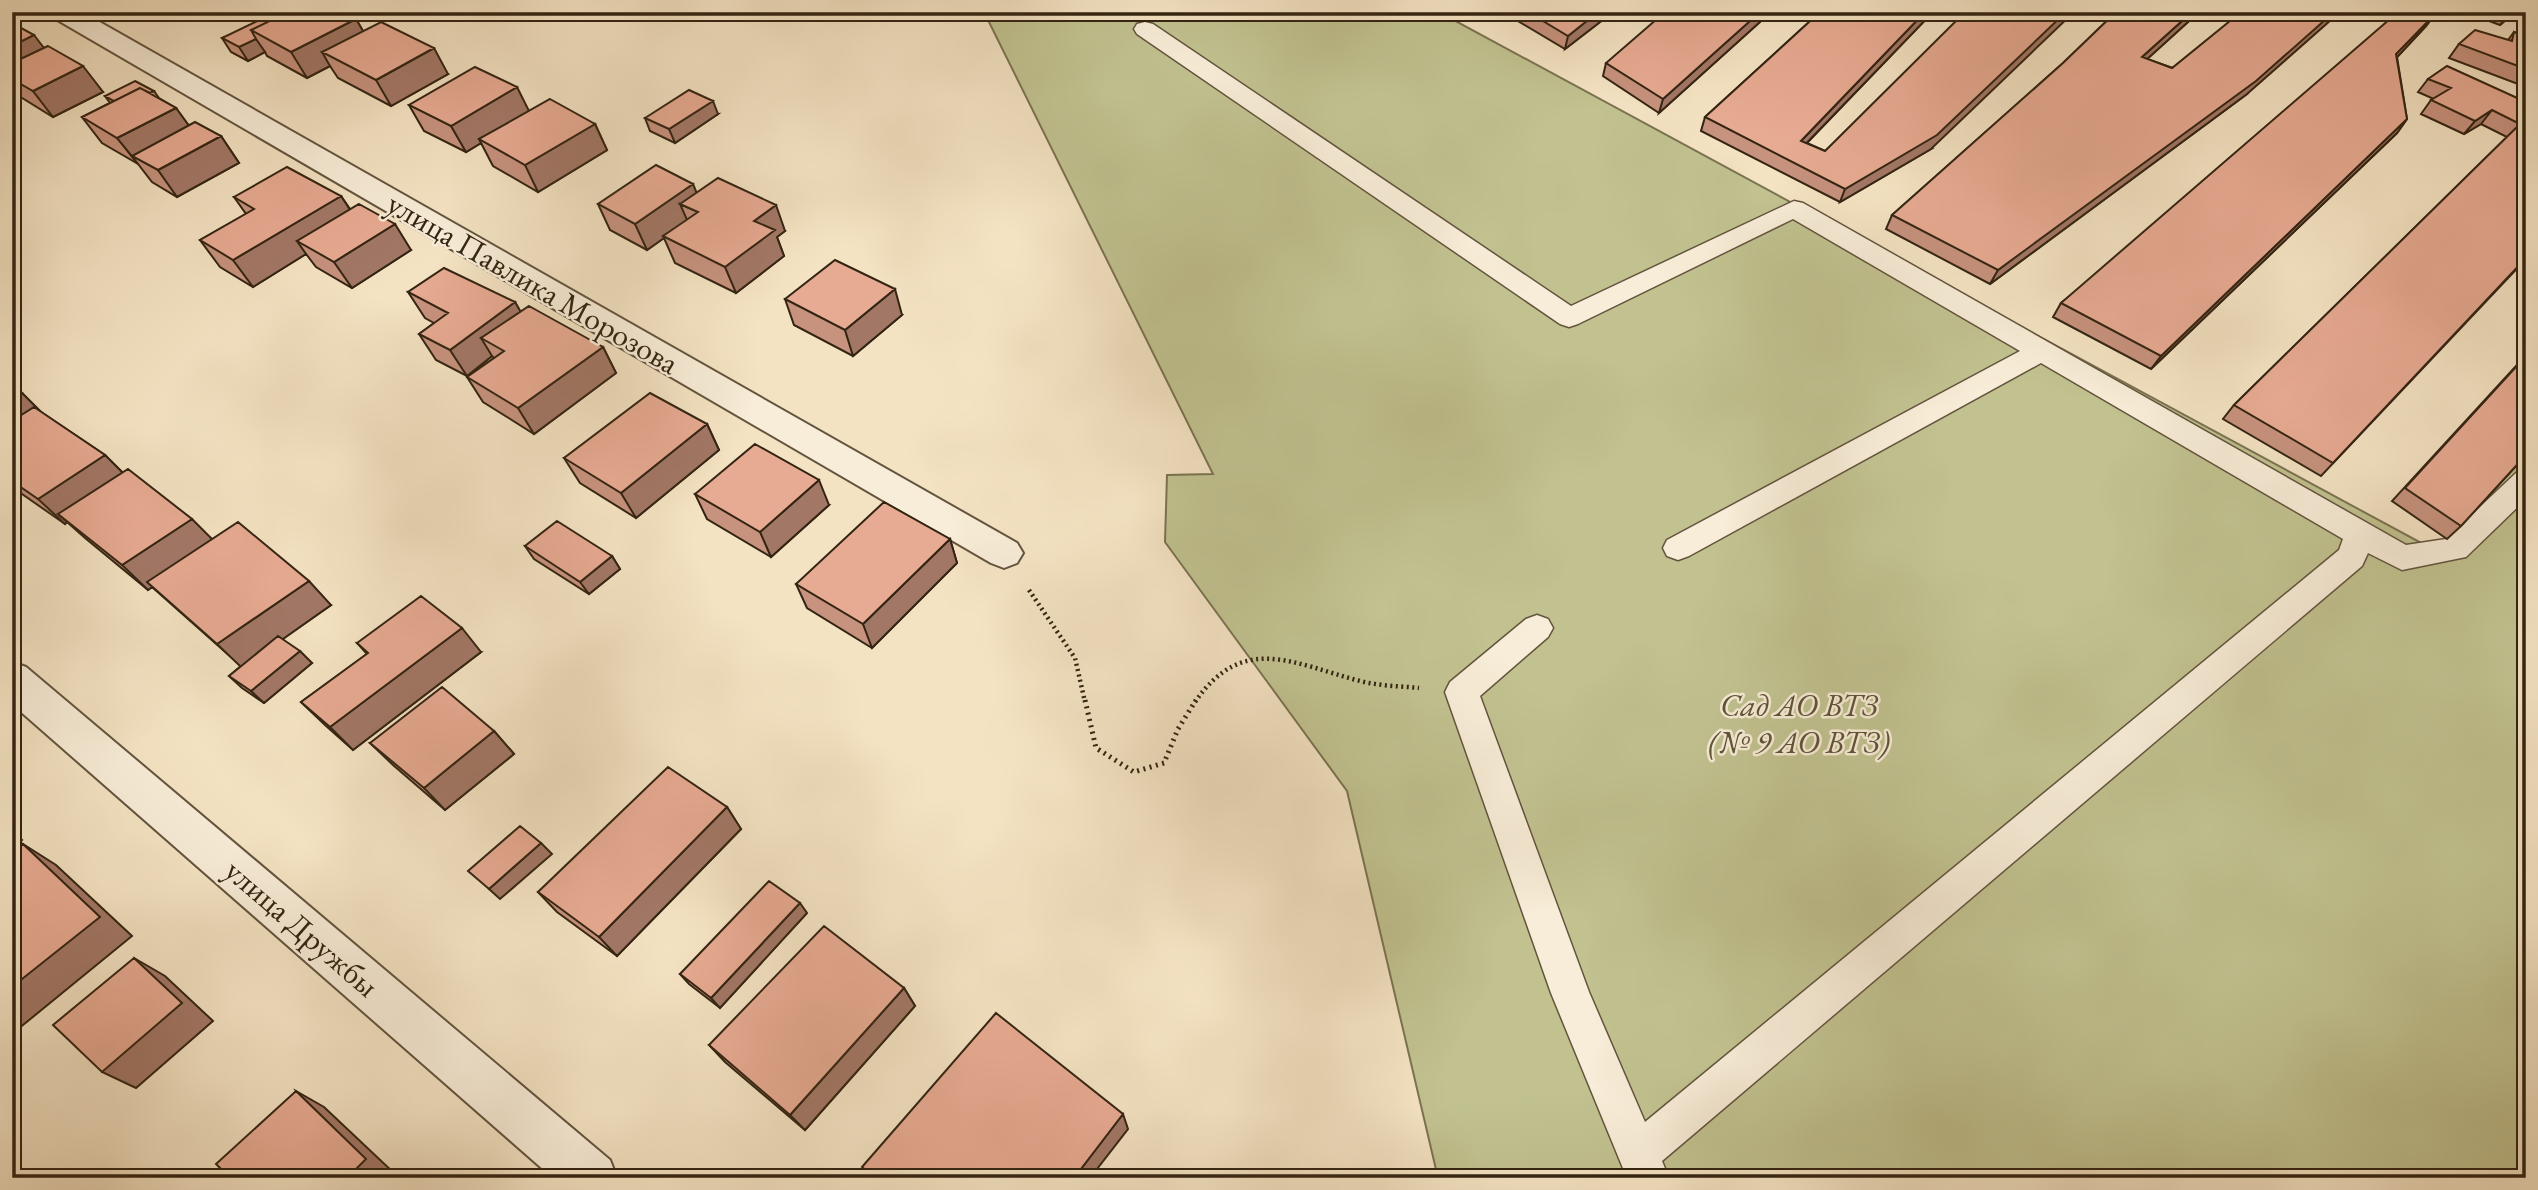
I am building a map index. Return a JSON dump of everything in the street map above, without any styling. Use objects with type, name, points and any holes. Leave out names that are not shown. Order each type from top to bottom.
[{"type":"street","name":"улица Павлика Морозова","points":[[63,12],[1003,553]]},
{"type":"street","name":"улица Дружбы","points":[[12,679],[592,1178]]},
{"type":"lane","points":[[1145,29],[1569,318],[1794,209],[2402,558],[2455,549],[2526,481]]},
{"type":"lane","points":[[1678,548],[2042,351]]},
{"type":"lane","points":[[1537,628],[1462,692],[1570,993],[1643,1166],[2351,557],[2361,533]]},
{"type":"path","points":[[1003,553],[1075,658],[1096,748],[1134,772],[1164,763],[1174,734],[1192,704],[1226,668],[1261,657],[1302,664],[1364,682],[1462,692]]},
{"type":"green space","name":"Сад АО ВТЗ (№ 9 АО ВТЗ)","points":[[984,12],[1439,12],[2436,551],[2526,452],[2526,1178],[1438,1178],[1347,791],[1165,542],[1167,475],[1213,474]]},
{"type":"building","points":[[288,12],[343,12],[356,19],[291,52],[251,30]]},
{"type":"building","points":[[1528,12],[1598,12],[1568,36]]},
{"type":"building","points":[[1665,12],[1760,12],[1663,99],[1606,63]]},
{"type":"building","points":[[1820,12],[1925,12],[1801,141],[1825,151],[1965,12],[2066,12],[1937,135],[1845,189],[1705,117]]},
{"type":"building","points":[[2116,12],[2192,12],[2142,57],[2172,68],[2241,12],[2334,12],[2256,81],[1998,270],[1892,215],[2063,63]]},
{"type":"building","points":[[2398,12],[2436,13],[2396,54],[2407,119],[2161,356],[2061,303]]},
{"type":"building","points":[[274,13],[280,16],[251,30],[256,39],[239,47],[222,38]]},
{"type":"building","points":[[381,22],[434,48],[376,80],[322,52]]},
{"type":"building","points":[[12,23],[34,35],[12,46]]},
{"type":"building","points":[[2475,30],[2512,41],[2514,32],[2526,37],[2526,69],[2459,44]]},
{"type":"building","points":[[48,46],[83,66],[33,91],[12,79],[12,63]]},
{"type":"building","points":[[2447,66],[2526,102],[2526,258],[2333,463],[2234,405],[2520,124],[2492,110],[2475,121],[2431,100],[2451,88],[2428,79]]},
{"type":"building","points":[[475,67],[517,87],[451,126],[409,105]]},
{"type":"building","points":[[135,81],[154,91],[150,93],[140,88],[114,101],[105,96]]},
{"type":"building","points":[[140,88],[176,108],[117,138],[82,117]]},
{"type":"building","points":[[689,90],[713,101],[669,129],[645,118]]},
{"type":"building","points":[[550,99],[595,124],[525,165],[479,139]]},
{"type":"building","points":[[195,122],[221,136],[158,170],[132,156]]},
{"type":"building","points":[[656,165],[693,184],[635,224],[598,204]]},
{"type":"building","points":[[287,167],[341,196],[233,260],[200,240],[254,209],[234,197]]},
{"type":"building","points":[[718,178],[776,205],[754,221],[775,230],[725,267],[663,236],[698,212],[680,204]]},
{"type":"building","points":[[359,204],[395,224],[334,262],[297,241]]},
{"type":"building","points":[[835,260],[895,289],[845,330],[785,299]]},
{"type":"building","points":[[444,268],[515,302],[450,350],[419,334],[448,313],[408,292]]},
{"type":"building","points":[[529,306],[603,347],[518,408],[467,377],[504,351],[481,338]]},
{"type":"building","points":[[2526,356],[2526,455],[2461,526],[2405,488]]},
{"type":"building","points":[[12,386],[22,393],[12,399]]},
{"type":"building","points":[[650,393],[707,424],[621,493],[564,458]]},
{"type":"building","points":[[34,407],[105,455],[38,499],[12,481],[12,421]]},
{"type":"building","points":[[755,444],[819,480],[760,532],[695,494]]},
{"type":"building","points":[[128,469],[192,519],[122,565],[58,514]]},
{"type":"building","points":[[884,502],[950,539],[863,624],[796,584]]},
{"type":"building","points":[[557,521],[612,556],[580,582],[525,546]]},
{"type":"building","points":[[238,522],[309,581],[217,644],[147,582]]},
{"type":"building","points":[[421,596],[462,628],[330,727],[301,702],[368,653],[357,643]]},
{"type":"building","points":[[278,636],[300,651],[251,691],[229,676]]},
{"type":"building","points":[[442,687],[494,731],[424,788],[370,743]]},
{"type":"building","points":[[668,767],[727,807],[599,937],[538,892]]},
{"type":"building","points":[[520,826],[541,843],[489,889],[468,871]]},
{"type":"building","points":[[23,844],[100,917],[12,987],[12,852]]},
{"type":"building","points":[[769,881],[800,903],[711,998],[680,974]]},
{"type":"building","points":[[824,926],[904,988],[790,1115],[709,1045]]},
{"type":"building","points":[[134,958],[182,1003],[102,1072],[53,1025]]},
{"type":"building","points":[[996,1013],[1123,1114],[1074,1178],[875,1178],[862,1167]]},
{"type":"building","points":[[296,1091],[366,1159],[347,1178],[230,1178],[216,1164]]}]
